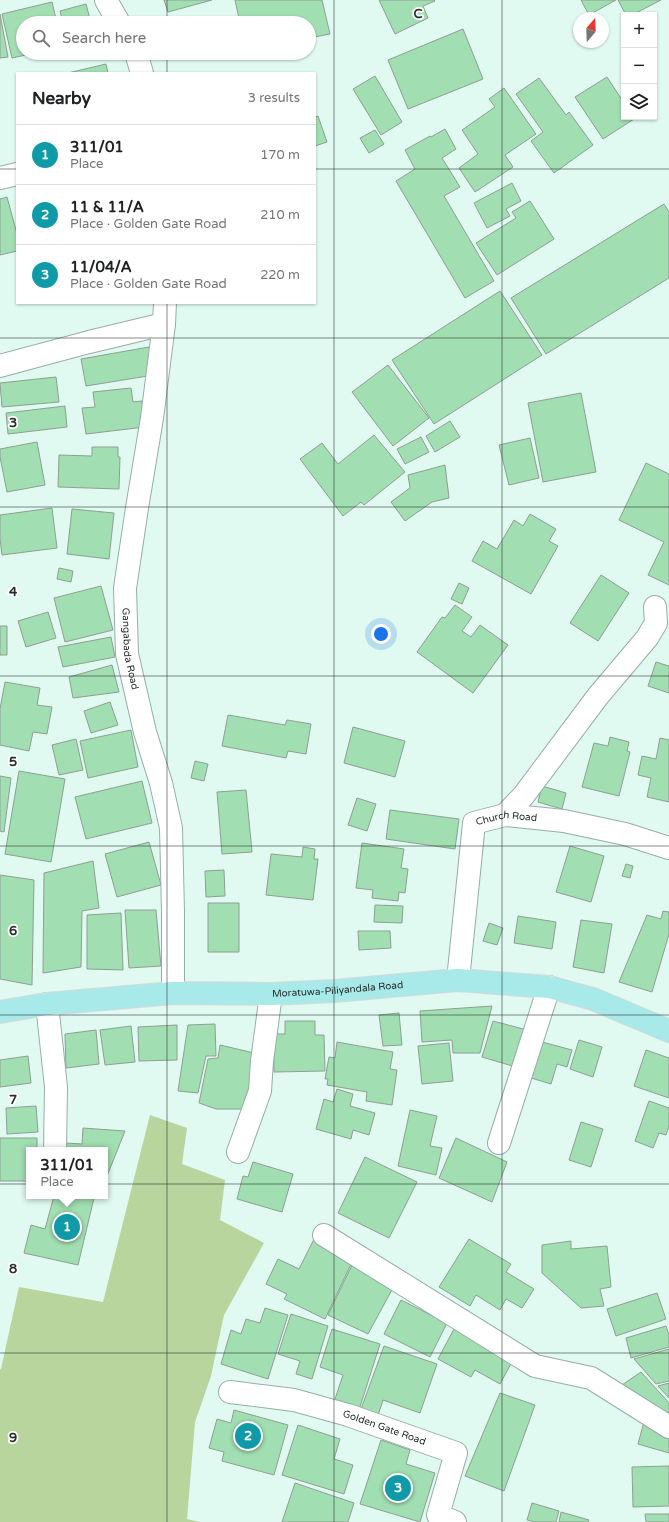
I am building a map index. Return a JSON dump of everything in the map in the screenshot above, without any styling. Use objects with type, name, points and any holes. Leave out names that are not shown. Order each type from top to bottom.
[{"type":"main road","name":"Moratuwa-Piliyandala Road","points":[[0,1012],[47,1004],[173,993],[271,994],[334,991],[458,980],[549,987],[593,999],[669,1031]]},
{"type":"street","points":[[106,0],[115,16]]},
{"type":"street","points":[[138,60],[142,72]]},
{"type":"street","points":[[0,178],[16,174]]},
{"type":"street","points":[[0,366],[89,342],[165,314]]},
{"type":"street","name":"Gangabada Road","points":[[165,314],[152,418],[137,508],[126,588],[127,654],[145,732],[161,783],[171,828],[174,912],[173,993]]},
{"type":"street","points":[[506,815],[524,795],[598,696],[647,638],[656,623],[655,607]]},
{"type":"street","name":"Church Road","points":[[458,980],[474,823],[506,815],[564,821],[625,834],[669,848]]},
{"type":"street","points":[[499,1143],[549,987]]},
{"type":"street","points":[[238,1152],[260,1090],[262,1061],[271,994]]},
{"type":"street","points":[[47,1004],[56,1087],[55,1147]]},
{"type":"street","points":[[324,1235],[535,1366],[591,1378],[669,1427]]},
{"type":"street","name":"Golden Gate Road","points":[[230,1392],[294,1400],[348,1415],[456,1453],[438,1515],[455,1522]]},
{"type":"green space","points":[[150,1115],[187,1128],[182,1164],[225,1180],[220,1220],[264,1243],[224,1315],[211,1376],[195,1422],[187,1519],[199,1522],[0,1522],[0,1369],[19,1287],[103,1302]]},
{"type":"building","points":[[164,0],[212,0],[168,12]]},
{"type":"building","points":[[235,0],[322,0],[330,34],[316,37],[316,16],[238,16]]},
{"type":"building","points":[[379,0],[435,1],[423,6],[428,18],[395,34]]},
{"type":"building","points":[[581,0],[616,0],[594,12],[587,12]]},
{"type":"building","points":[[618,0],[661,0],[638,12],[624,12]]},
{"type":"building","points":[[52,2],[55,16],[16,16],[16,57],[12,58],[2,14]]},
{"type":"building","points":[[86,4],[89,16],[61,16],[60,11]]},
{"type":"building","points":[[0,14],[8,57],[0,58]]},
{"type":"building","points":[[463,29],[483,79],[408,109],[388,60]]},
{"type":"building","points":[[106,64],[108,72],[72,72]]},
{"type":"building","points":[[375,76],[402,122],[381,135],[353,89]]},
{"type":"building","points":[[607,77],[621,98],[621,120],[632,120],[603,139],[575,97]]},
{"type":"building","points":[[539,78],[566,115],[569,112],[593,145],[554,173],[531,141],[543,132],[516,94]]},
{"type":"building","points":[[504,88],[536,134],[505,155],[513,167],[475,192],[459,168],[478,154],[462,130],[495,107],[489,99]]},
{"type":"building","points":[[318,116],[327,142],[316,146],[316,117]]},
{"type":"building","points":[[445,129],[456,149],[442,158],[460,187],[444,196],[494,281],[465,298],[396,181],[415,169],[405,150]]},
{"type":"building","points":[[375,130],[384,144],[369,153],[360,138]]},
{"type":"building","points":[[512,183],[521,201],[506,209],[510,216],[487,228],[474,203]]},
{"type":"building","points":[[7,197],[16,230],[16,251],[0,255],[0,199]]},
{"type":"building","points":[[530,201],[554,239],[497,275],[476,243],[516,218],[512,212]]},
{"type":"building","points":[[664,204],[669,212],[669,278],[546,354],[511,298]]},
{"type":"building","points":[[500,291],[542,355],[434,424],[392,360]]},
{"type":"building","points":[[149,347],[154,375],[86,386],[81,359]]},
{"type":"building","points":[[388,365],[429,418],[393,446],[352,392]]},
{"type":"building","points":[[56,377],[59,402],[2,407],[0,383]]},
{"type":"building","points":[[131,388],[133,402],[142,401],[145,427],[86,434],[82,408],[95,407],[93,392]]},
{"type":"building","points":[[581,393],[596,472],[543,482],[528,403]]},
{"type":"building","points":[[65,406],[67,427],[8,434],[6,413]]},
{"type":"building","points":[[450,421],[460,437],[435,452],[426,436]]},
{"type":"building","points":[[374,435],[405,472],[364,505],[361,502],[343,516],[300,459],[322,443],[338,464]]},
{"type":"building","points":[[421,437],[429,452],[405,464],[397,449]]},
{"type":"building","points":[[530,438],[539,478],[509,485],[499,445]]},
{"type":"building","points":[[37,442],[45,485],[7,492],[0,457],[0,449]]},
{"type":"building","points":[[92,447],[118,447],[118,457],[120,457],[119,489],[58,487],[59,455],[92,456]]},
{"type":"building","points":[[646,463],[669,474],[669,585],[648,575],[664,542],[619,520]]},
{"type":"building","points":[[445,465],[449,498],[432,502],[405,521],[391,502],[410,488],[408,475]]},
{"type":"building","points":[[52,508],[57,548],[2,555],[0,515]]},
{"type":"building","points":[[72,509],[114,513],[109,559],[67,554]]},
{"type":"building","points":[[530,514],[556,529],[549,541],[558,546],[531,594],[472,561],[483,541],[497,549],[514,520],[523,526]]},
{"type":"building","points":[[59,568],[73,571],[71,582],[57,579]]},
{"type":"building","points":[[601,575],[629,593],[598,641],[570,623]]},
{"type":"building","points":[[459,583],[469,588],[462,604],[451,599]]},
{"type":"building","points":[[101,586],[113,630],[65,642],[54,598]]},
{"type":"building","points":[[455,605],[472,617],[462,631],[471,637],[480,625],[508,645],[473,693],[417,652],[442,617],[445,618]]},
{"type":"building","points":[[48,612],[56,638],[26,647],[18,621]]},
{"type":"building","points":[[0,626],[7,626],[7,655],[0,655]]},
{"type":"building","points":[[111,637],[115,657],[63,667],[58,647]]},
{"type":"building","points":[[656,662],[669,666],[669,693],[648,686]]},
{"type":"building","points":[[112,665],[119,692],[73,698],[69,677]]},
{"type":"building","points":[[5,682],[40,688],[37,705],[52,707],[47,734],[33,732],[29,751],[0,745],[0,709]]},
{"type":"building","points":[[110,702],[118,725],[91,733],[84,711]]},
{"type":"building","points":[[228,715],[285,725],[287,720],[311,724],[306,754],[288,751],[286,758],[222,746]]},
{"type":"building","points":[[353,727],[405,741],[395,777],[344,763]]},
{"type":"building","points":[[131,730],[138,767],[88,778],[80,741]]},
{"type":"building","points":[[610,737],[629,742],[627,751],[630,752],[619,796],[582,787],[594,743],[608,746]]},
{"type":"building","points":[[660,738],[669,740],[669,802],[647,797],[651,778],[638,775],[642,756],[656,759]]},
{"type":"building","points":[[76,739],[83,770],[59,775],[52,745]]},
{"type":"building","points":[[195,761],[208,764],[204,781],[191,778]]},
{"type":"building","points":[[19,771],[65,779],[51,862],[5,854]]},
{"type":"building","points":[[0,776],[11,778],[4,832],[0,831]]},
{"type":"building","points":[[142,781],[152,823],[86,839],[75,797]]},
{"type":"building","points":[[542,786],[566,793],[562,809],[538,802]]},
{"type":"building","points":[[246,790],[252,852],[222,854],[217,792]]},
{"type":"building","points":[[357,798],[376,804],[367,831],[348,825]]},
{"type":"building","points":[[390,810],[459,819],[455,849],[386,839]]},
{"type":"building","points":[[149,842],[161,885],[117,897],[105,854]]},
{"type":"building","points":[[362,843],[404,849],[401,868],[408,869],[405,893],[399,892],[398,901],[372,898],[373,890],[356,888]]},
{"type":"building","points":[[570,846],[604,856],[591,902],[556,892]]},
{"type":"building","points":[[303,847],[315,849],[314,859],[318,859],[313,900],[266,895],[271,854],[302,857]]},
{"type":"building","points":[[93,861],[99,908],[82,911],[81,967],[43,973],[44,873]]},
{"type":"building","points":[[626,864],[633,866],[630,878],[622,876]]},
{"type":"building","points":[[224,870],[225,896],[206,897],[205,871]]},
{"type":"building","points":[[0,875],[34,880],[32,985],[0,979]]},
{"type":"building","points":[[208,903],[239,903],[239,952],[208,952]]},
{"type":"building","points":[[375,905],[403,906],[402,923],[374,922]]},
{"type":"building","points":[[125,910],[156,910],[161,966],[129,968]]},
{"type":"building","points":[[663,911],[669,912],[669,934],[652,992],[619,982],[647,915],[661,919]]},
{"type":"building","points":[[121,913],[123,970],[87,969],[87,915]]},
{"type":"building","points":[[518,916],[556,922],[552,949],[514,943]]},
{"type":"building","points":[[581,920],[612,924],[604,973],[573,967]]},
{"type":"building","points":[[489,923],[503,928],[497,945],[483,941]]},
{"type":"building","points":[[358,931],[390,931],[391,948],[359,950]]},
{"type":"building","points":[[492,1006],[480,1053],[453,1053],[452,1040],[422,1042],[420,1011]]},
{"type":"building","points":[[399,1013],[402,1045],[383,1046],[379,1015]]},
{"type":"building","points":[[285,1021],[315,1021],[315,1035],[324,1035],[325,1071],[274,1072],[273,1034],[285,1034]]},
{"type":"building","points":[[493,1021],[527,1030],[516,1067],[482,1057]]},
{"type":"building","points":[[215,1024],[216,1056],[206,1056],[198,1093],[178,1091],[188,1025]]},
{"type":"building","points":[[177,1025],[177,1060],[139,1061],[138,1027]]},
{"type":"building","points":[[131,1026],[135,1062],[105,1065],[100,1030]]},
{"type":"building","points":[[96,1030],[99,1064],[66,1068],[65,1034]]},
{"type":"building","points":[[579,1040],[602,1047],[593,1077],[570,1069]]},
{"type":"building","points":[[337,1042],[393,1052],[390,1069],[397,1070],[392,1105],[366,1101],[367,1092],[327,1085],[328,1079],[325,1079],[329,1057],[335,1058]]},
{"type":"building","points":[[542,1042],[572,1050],[567,1067],[557,1064],[551,1084],[531,1078]]},
{"type":"building","points":[[449,1043],[453,1081],[422,1084],[418,1046]]},
{"type":"building","points":[[220,1045],[254,1053],[250,1084],[242,1109],[216,1109],[199,1103],[208,1059],[218,1058]]},
{"type":"building","points":[[646,1050],[669,1058],[669,1098],[634,1086]]},
{"type":"building","points":[[28,1056],[31,1083],[0,1087],[0,1060]]},
{"type":"building","points":[[337,1089],[353,1094],[350,1106],[375,1113],[369,1135],[353,1130],[351,1139],[316,1129],[324,1099],[333,1102]]},
{"type":"building","points":[[649,1101],[669,1108],[669,1126],[666,1135],[659,1133],[653,1148],[635,1141]]},
{"type":"building","points":[[36,1106],[38,1132],[7,1134],[6,1108]]},
{"type":"building","points":[[410,1110],[437,1116],[430,1146],[442,1148],[436,1175],[398,1166]]},
{"type":"building","points":[[581,1122],[603,1129],[591,1167],[569,1160]]},
{"type":"building","points":[[83,1128],[125,1131],[108,1174],[108,1147],[65,1147],[65,1143],[82,1144]]},
{"type":"building","points":[[0,1138],[37,1138],[37,1147],[26,1147],[26,1181],[0,1181]]},
{"type":"building","points":[[456,1138],[507,1162],[492,1202],[439,1178]]},
{"type":"building","points":[[365,1157],[417,1182],[389,1238],[338,1213]]},
{"type":"building","points":[[253,1162],[293,1174],[282,1212],[237,1199],[243,1176],[248,1177]]},
{"type":"building","points":[[53,1199],[94,1199],[78,1265],[24,1253],[31,1225],[45,1229]]},
{"type":"building","points":[[314,1239],[354,1258],[325,1319],[284,1299],[287,1294],[266,1284],[278,1259],[299,1269]]},
{"type":"building","points":[[469,1239],[511,1264],[506,1272],[534,1289],[522,1308],[506,1299],[500,1310],[476,1295],[470,1306],[439,1287]]},
{"type":"building","points":[[571,1241],[571,1249],[607,1246],[611,1287],[600,1289],[604,1306],[581,1308],[542,1273],[542,1245]]},
{"type":"building","points":[[353,1263],[394,1286],[368,1334],[328,1315]]},
{"type":"building","points":[[657,1293],[666,1319],[616,1336],[607,1309]]},
{"type":"building","points":[[401,1300],[447,1323],[430,1357],[384,1334]]},
{"type":"building","points":[[265,1308],[288,1315],[268,1379],[221,1364],[231,1330],[241,1334],[246,1319],[260,1323]]},
{"type":"building","points":[[291,1314],[328,1326],[312,1379],[296,1374],[300,1361],[278,1354]]},
{"type":"building","points":[[666,1326],[669,1335],[669,1347],[631,1358],[626,1338]]},
{"type":"building","points":[[332,1329],[380,1344],[359,1410],[334,1402],[343,1375],[320,1367]]},
{"type":"building","points":[[454,1329],[513,1360],[500,1384],[475,1370],[471,1377],[438,1359]]},
{"type":"building","points":[[384,1346],[437,1364],[420,1413],[383,1400],[378,1415],[361,1409]]},
{"type":"building","points":[[669,1349],[669,1381],[656,1384],[634,1359]]},
{"type":"building","points":[[641,1372],[669,1403],[669,1412],[667,1415],[622,1385]]},
{"type":"building","points":[[669,1383],[669,1398],[658,1386]]},
{"type":"building","points":[[500,1393],[535,1405],[504,1491],[465,1476]]},
{"type":"building","points":[[234,1410],[288,1425],[274,1475],[222,1461],[224,1452],[209,1448],[217,1419],[231,1423]]},
{"type":"building","points":[[645,1418],[669,1433],[669,1453],[638,1444]]},
{"type":"building","points":[[298,1425],[340,1439],[334,1459],[353,1465],[344,1494],[282,1475]]},
{"type":"building","points":[[381,1440],[410,1450],[406,1464],[435,1473],[420,1522],[360,1504]]},
{"type":"building","points":[[669,1466],[669,1506],[633,1507],[632,1467]]},
{"type":"building","points":[[295,1483],[354,1503],[348,1522],[282,1522]]},
{"type":"building","points":[[532,1503],[559,1511],[556,1522],[535,1522],[527,1520]]},
{"type":"building","points":[[561,1512],[589,1520],[588,1522],[559,1522]]},
{"type":"building","points":[[645,1514],[669,1514],[669,1522],[646,1522]]},
{"type":"place","name":"311/01","points":[[67,1227]]},
{"type":"place","name":"11 & 11/A","points":[[248,1436]]},
{"type":"place","name":"11/04/A","points":[[398,1488]]}]
